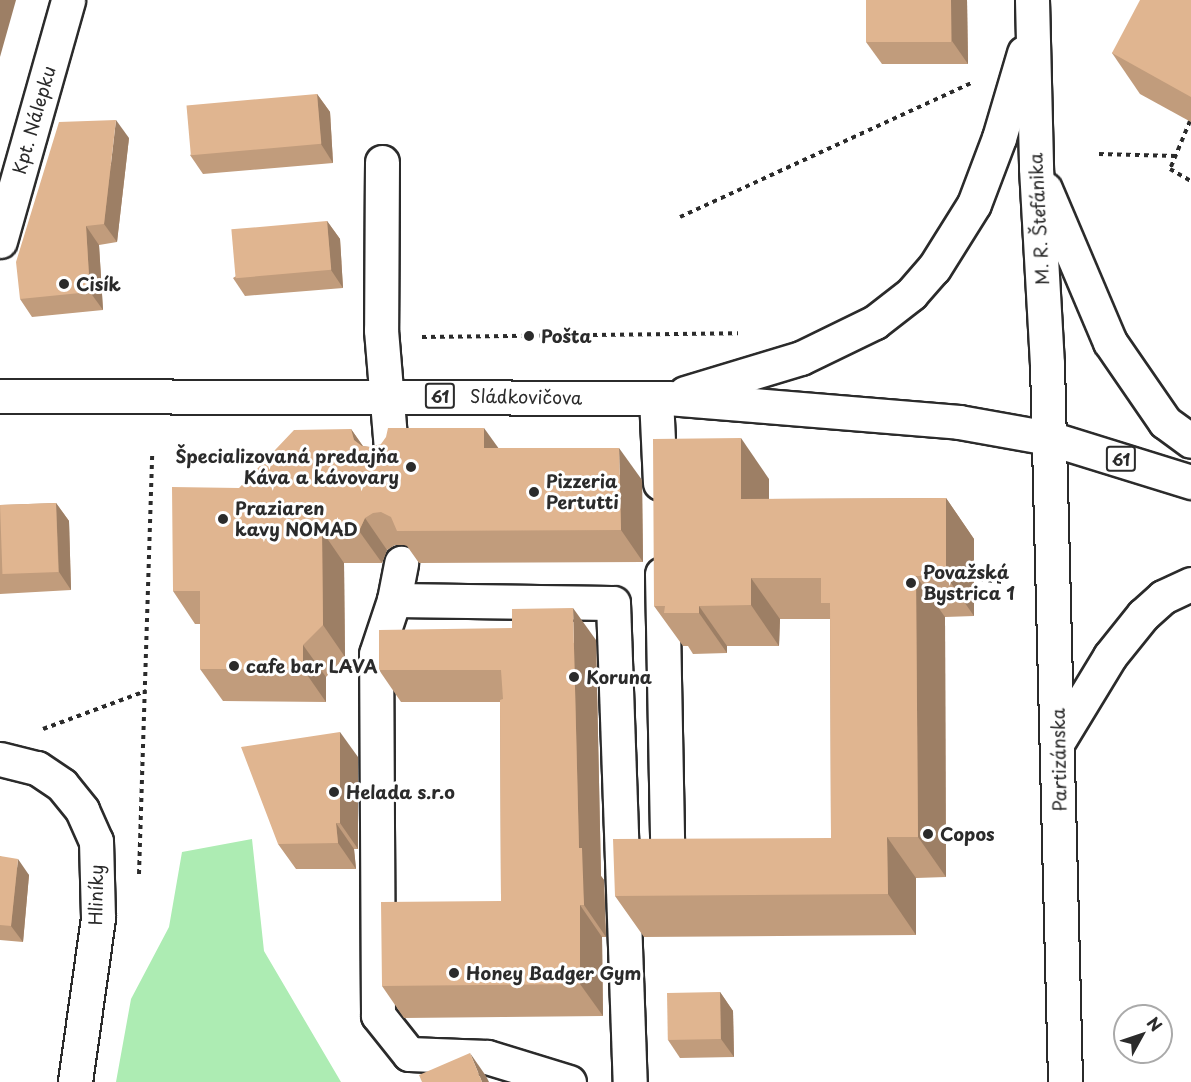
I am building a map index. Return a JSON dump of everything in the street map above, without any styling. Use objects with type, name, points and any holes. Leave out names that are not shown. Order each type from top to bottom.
[{"type":"main road","name":"Kpt. Nálepku","points":[[0,241],[68,0]]},
{"type":"main road","name":"M. R. Štefánika","points":[[1032,11],[1036,168],[1049,438]]},
{"type":"main road","points":[[661,513],[662,398],[801,358],[875,322],[911,294],[934,268],[974,204],[999,138],[1032,11]]},
{"type":"main road","points":[[382,162],[381,330],[392,461]]},
{"type":"main road","points":[[1036,168],[1110,342],[1165,422],[1191,441]]},
{"type":"main road","name":"Sládkovičova","points":[[0,396],[386,395],[662,398],[959,422],[1049,438]]},
{"type":"main road","name":"61","points":[[1049,438],[1191,483]]},
{"type":"main road","name":"Partizánska","points":[[1049,438],[1059,741],[1065,1082]]},
{"type":"main road","points":[[662,549],[667,844]]},
{"type":"main road","points":[[401,563],[394,600],[376,654],[378,1015],[410,1054],[487,1058],[569,1082]]},
{"type":"main road","points":[[1059,741],[1110,656],[1143,615],[1163,597],[1191,584]]},
{"type":"main road","points":[[394,600],[614,603],[630,1082]]},
{"type":"main road","name":"Hliníky","points":[[0,759],[37,768],[62,785],[82,810],[96,842],[98,918],[75,1082]]},
{"type":"path","points":[[680,217],[974,81]]},
{"type":"path","points":[[1190,121],[1170,169],[1191,181]]},
{"type":"path","points":[[1099,154],[1176,156]]},
{"type":"path","points":[[417,337],[748,332]]},
{"type":"path","points":[[98,918],[138,897],[152,452]]},
{"type":"path","points":[[964,578],[1005,582]]},
{"type":"path","points":[[40,729],[146,691]]},
{"type":"green space","points":[[252,839],[264,951],[341,1082],[116,1082],[131,999],[169,927],[182,852]]},
{"type":"building","points":[[866,0],[951,0],[951,42],[866,42]]},
{"type":"building","points":[[1140,0],[1191,0],[1191,97],[1112,53]]},
{"type":"building","points":[[317,94],[321,144],[191,155],[186,105]]},
{"type":"building","points":[[116,120],[104,224],[86,226],[90,292],[20,299],[16,262],[59,122]]},
{"type":"building","points":[[327,221],[331,270],[236,278],[231,229]]},
{"type":"building","points":[[388,428],[484,428],[484,448],[619,448],[621,530],[397,531],[391,517],[381,512],[373,513],[365,518],[359,531],[322,531],[323,625],[303,645],[303,669],[200,669],[200,591],[173,591],[172,487],[239,488],[294,430],[351,429],[354,440],[362,446],[370,447],[381,444]]},
{"type":"building","points":[[741,438],[741,499],[946,498],[946,576],[916,576],[918,837],[887,837],[888,894],[615,896],[613,839],[831,838],[830,603],[821,603],[821,578],[751,578],[751,605],[699,606],[699,613],[664,613],[665,606],[654,606],[653,439]]},
{"type":"building","points":[[56,503],[58,572],[2,574],[0,505]]},
{"type":"building","points":[[573,608],[579,848],[582,848],[584,905],[580,905],[580,984],[382,986],[381,902],[501,901],[500,700],[503,699],[501,670],[379,670],[379,630],[512,628],[512,609]]},
{"type":"building","points":[[340,732],[340,823],[336,823],[338,843],[278,844],[241,747]]},
{"type":"building","points":[[0,856],[18,859],[11,926],[0,925]]},
{"type":"building","points":[[720,992],[721,1039],[668,1040],[667,993]]},
{"type":"building","points":[[470,1053],[482,1082],[422,1082],[419,1075]]},
{"type":"place","name":"Cisík","points":[[64,284]]},
{"type":"place","name":"Pošta","points":[[529,336]]},
{"type":"place","name":"Špecializovaná predajňa Káva a kávovary","points":[[411,467]]},
{"type":"place","name":"Pizzeria Pertutti","points":[[534,492]]},
{"type":"place","name":"Praziaren kavy NOMAD","points":[[223,519]]},
{"type":"place","name":"Považská Bystrica 1","points":[[911,583]]},
{"type":"place","name":"cafe bar LAVA","points":[[234,666]]},
{"type":"place","name":"Koruna","points":[[574,677]]},
{"type":"place","name":"Helada s.r.o","points":[[334,792]]},
{"type":"place","name":"Copos","points":[[928,834]]},
{"type":"place","name":"Honey Badger Gym","points":[[454,973]]}]
